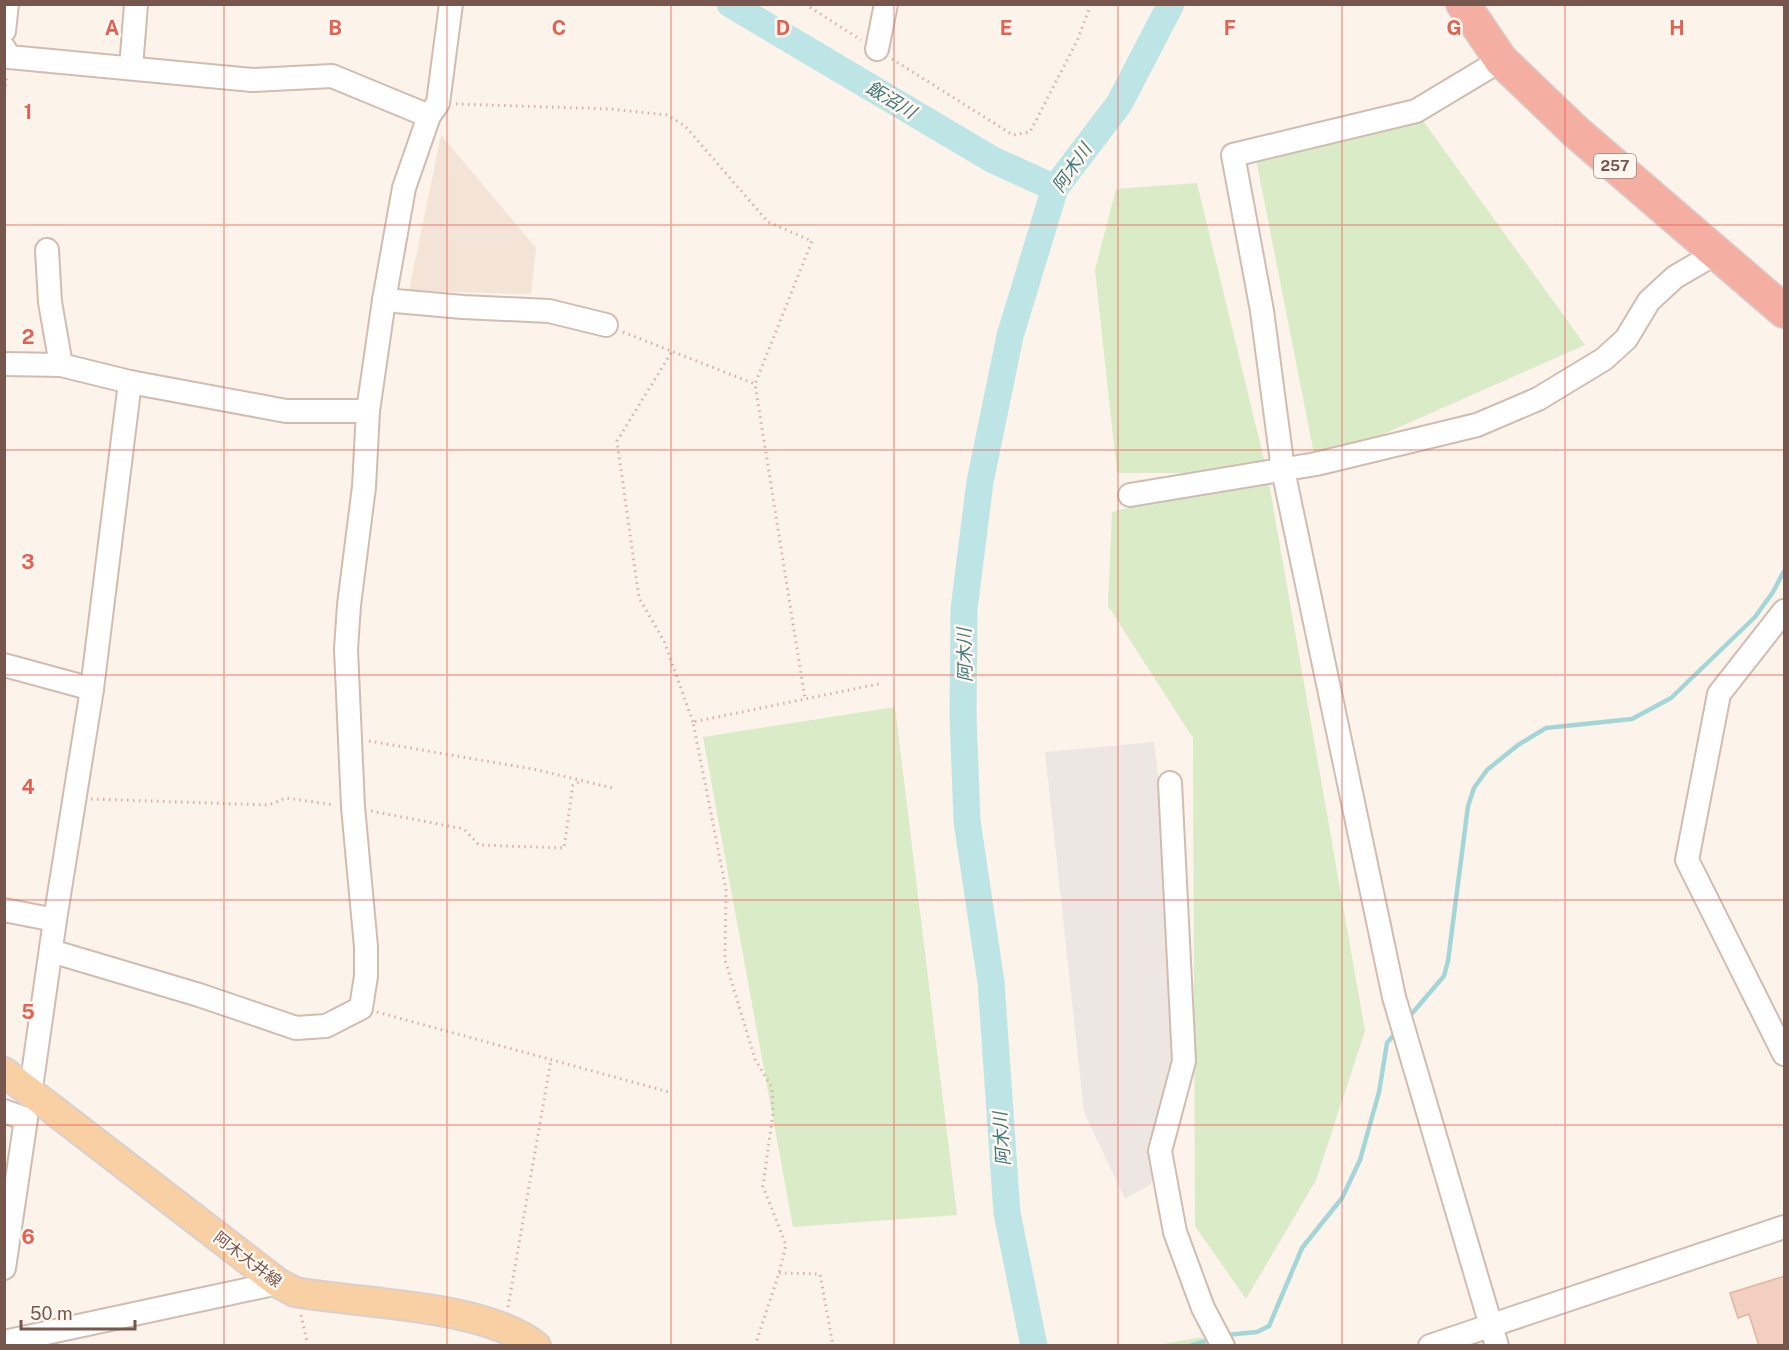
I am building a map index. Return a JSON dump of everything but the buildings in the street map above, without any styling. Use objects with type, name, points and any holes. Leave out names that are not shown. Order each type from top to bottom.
[{"type":"highway","name":"257","points":[[1462,4],[1501,60],[1576,132],[1785,311]]},
{"type":"main road","name":"阿木大井線","points":[[4,1072],[286,1288],[449,1313],[505,1327],[536,1346]]},
{"type":"street","points":[[4,31],[7,4]]},
{"type":"street","points":[[131,68],[136,4]]},
{"type":"street","points":[[51,951],[200,995],[296,1028],[326,1026],[361,1008],[366,976],[366,946],[353,807],[346,650],[349,605],[364,487],[368,411],[384,300],[404,188],[433,109],[451,4]]},
{"type":"street","points":[[877,50],[886,4]]},
{"type":"street","points":[[7,53],[252,80],[332,76],[433,109]]},
{"type":"street","points":[[1494,1335],[1394,997],[1283,470],[1262,311],[1233,155],[1416,111],[1501,60]]},
{"type":"street","points":[[47,250],[50,302],[61,365]]},
{"type":"street","points":[[1130,495],[1283,470],[1477,425],[1538,399],[1604,359],[1626,339],[1649,301],[1675,277],[1718,252]]},
{"type":"street","points":[[384,300],[549,311],[606,325]]},
{"type":"street","points":[[4,364],[61,365],[130,382],[286,411],[368,411]]},
{"type":"street","points":[[28,1089],[32,1081],[92,689],[130,382]]},
{"type":"street","points":[[1785,611],[1719,694],[1687,860],[1785,1054]]},
{"type":"street","points":[[4,665],[92,689]]},
{"type":"street","points":[[1170,783],[1184,1061],[1160,1150],[1175,1232],[1203,1308],[1218,1336]]},
{"type":"street","points":[[4,910],[55,920]]},
{"type":"street","points":[[4,1111],[26,1119],[4,1268]]},
{"type":"street","points":[[1430,1346],[1494,1335],[1785,1227]]},
{"type":"street","points":[[4,1342],[286,1288]]},
{"type":"path","points":[[805,4],[1013,135],[1029,132],[1077,41],[1091,4]]},
{"type":"path","points":[[4,98],[7,53]]},
{"type":"path","points":[[433,109],[610,109],[667,115],[685,126],[768,222],[812,241],[756,384],[805,699]]},
{"type":"path","points":[[606,325],[671,353],[756,384]]},
{"type":"path","points":[[671,353],[617,441],[639,598],[664,642],[693,722],[726,890],[724,960],[756,1059],[772,1088],[773,1113],[763,1186],[786,1245],[755,1346]]},
{"type":"path","points":[[693,722],[883,683]]},
{"type":"path","points":[[350,738],[533,769],[613,788]]},
{"type":"path","points":[[361,1008],[669,1092]]},
{"type":"path","points":[[505,1327],[551,1060]]},
{"type":"path","points":[[779,1273],[820,1274],[833,1346]]},
{"type":"path","points":[[286,1288],[308,1346]]},
{"type":"shaded area","points":[[441,135],[536,248],[531,294],[409,291]]},
{"type":"shaded area","points":[[1154,742],[1178,944],[1184,1061],[1151,1184],[1125,1199],[1084,1112],[1045,752]]},
{"type":"green space","points":[[1416,111],[1585,345],[1316,464],[1256,159]]},
{"type":"green space","points":[[1197,183],[1267,472],[1365,1031],[1316,1180],[1246,1299],[1195,1226],[1193,738],[1108,606],[1112,512],[1263,473],[1117,473],[1095,270],[1116,189]]},
{"type":"green space","points":[[895,707],[957,1215],[793,1227],[703,737]]},
{"type":"green space","points":[[1202,1337],[1206,1345],[1158,1345]]},
{"type":"waterway","name":"飯沼川","points":[[730,4],[993,160],[1055,188]]},
{"type":"waterway","name":"阿木川","points":[[1034,1346],[1007,1213],[991,982],[967,821],[963,715],[964,609],[980,482],[1010,336],[1055,188],[1119,104],[1171,4]]},
{"type":"waterway","points":[[1409,1017],[1444,976],[1448,961],[1468,806],[1474,788],[1487,770],[1518,745],[1546,728],[1632,719],[1671,698],[1755,617],[1773,592],[1784,571]]},
{"type":"waterway","points":[[1226,1335],[1257,1332],[1269,1326],[1302,1248],[1342,1198],[1360,1160],[1379,1092],[1387,1043],[1398,1030]]},
{"type":"waterway","points":[[1190,1346],[1212,1339]]}]
